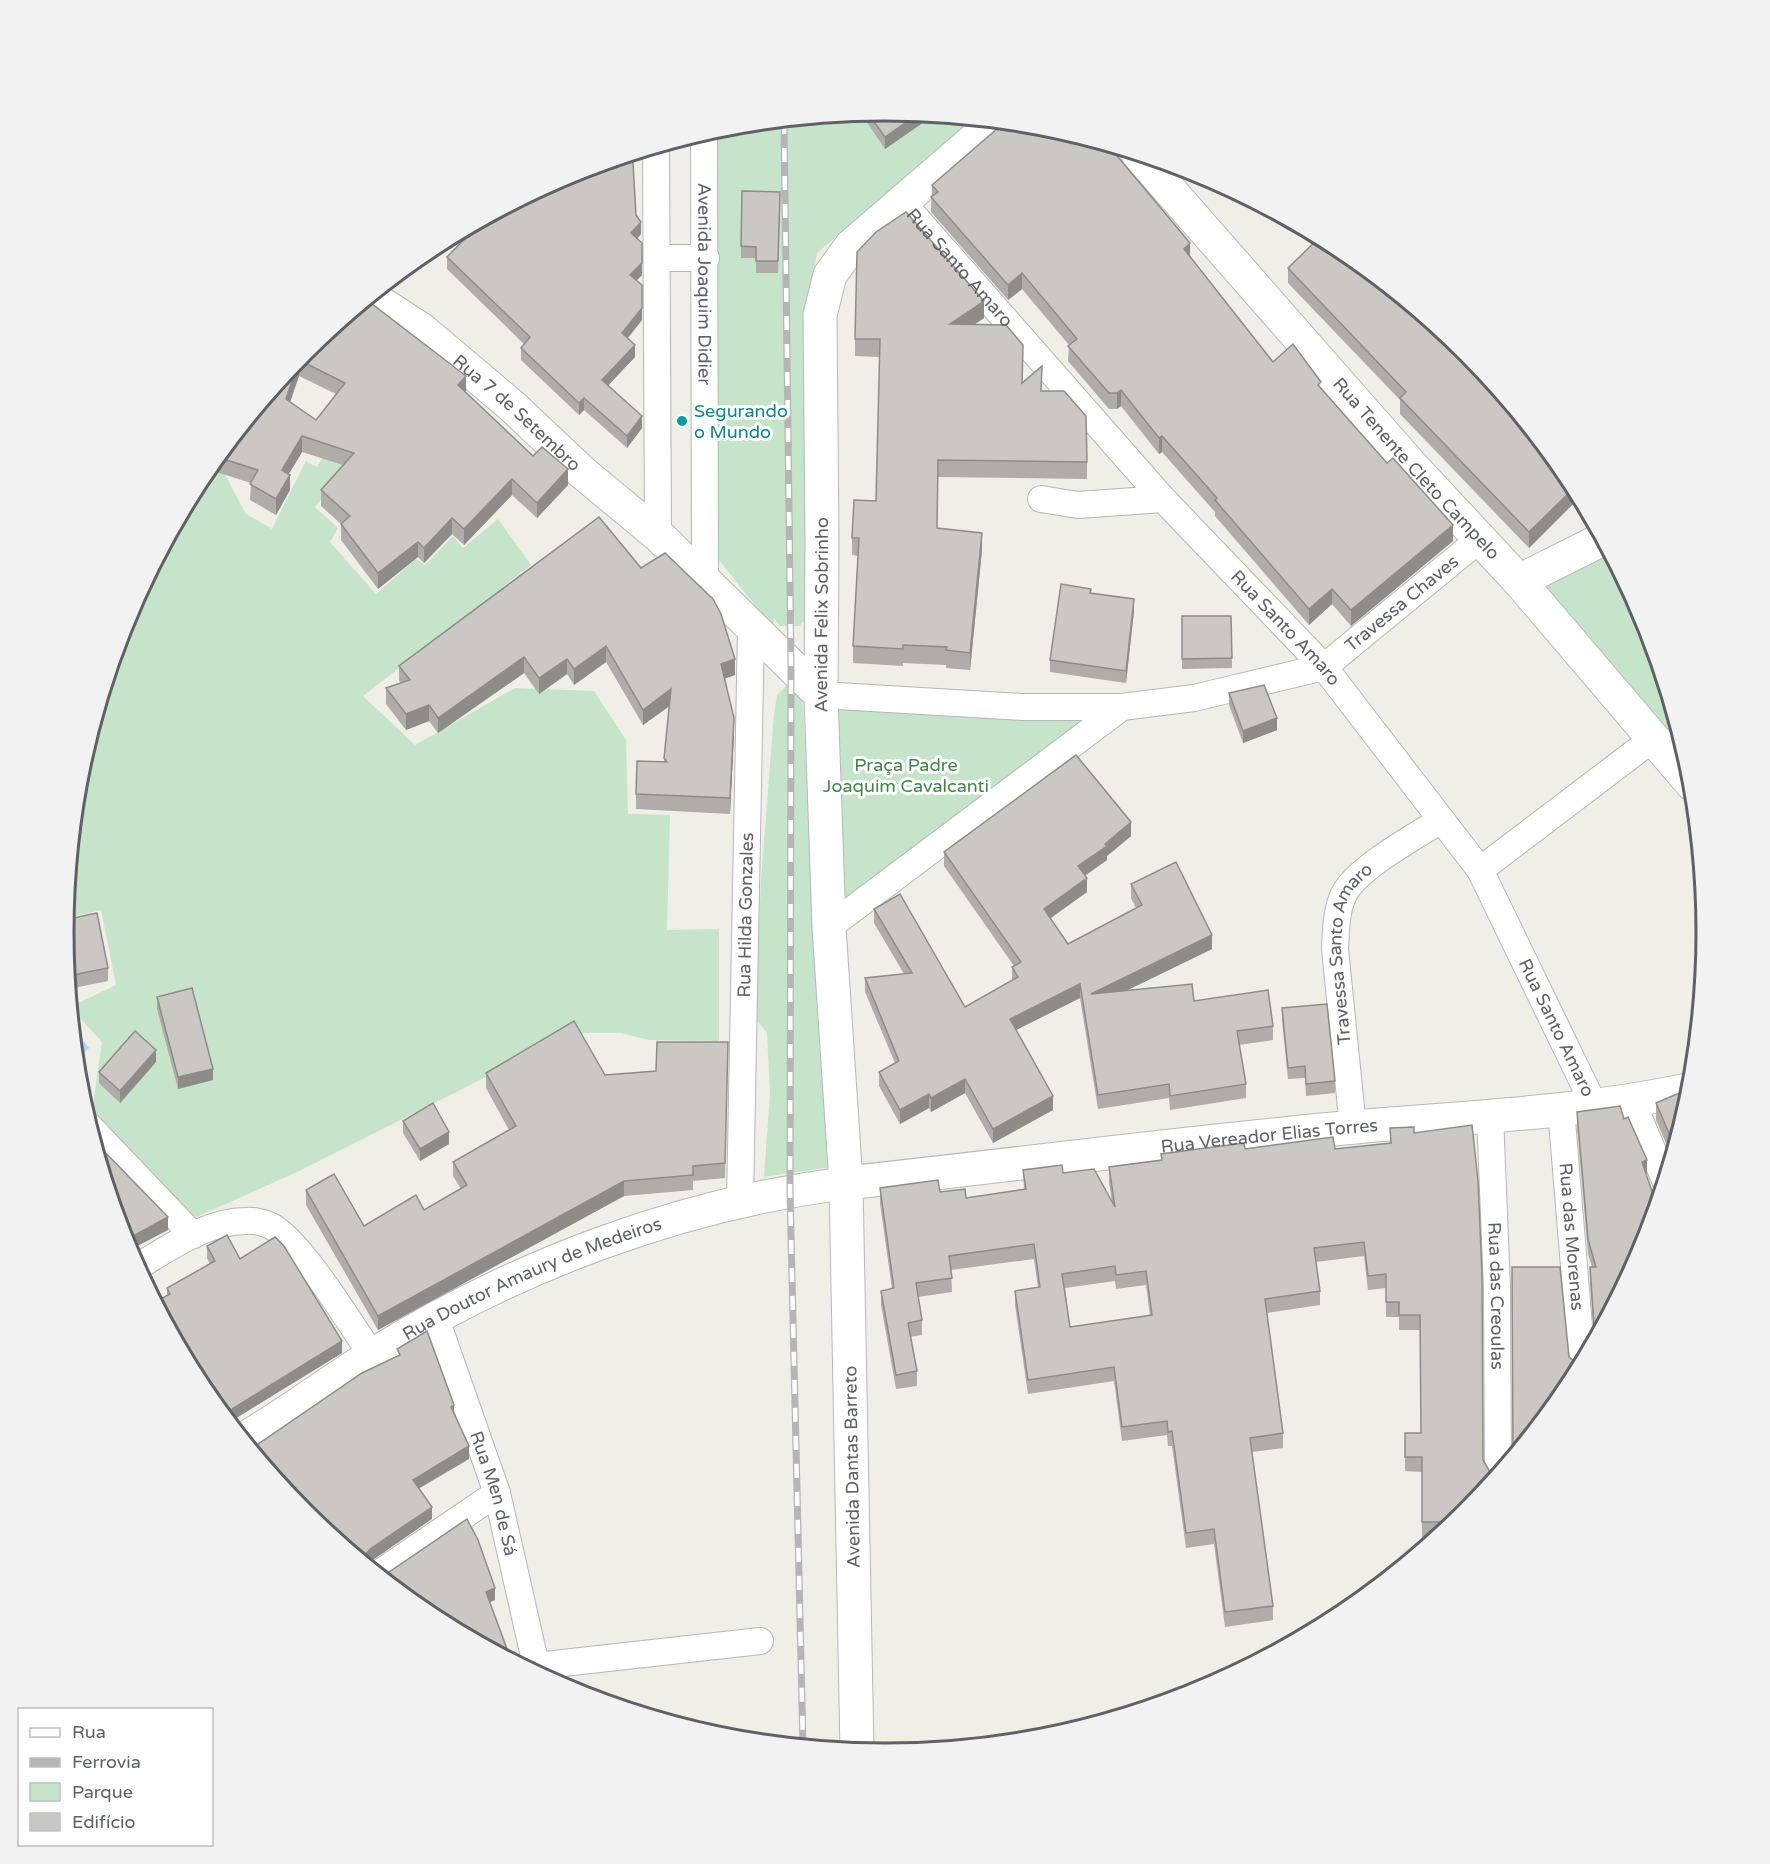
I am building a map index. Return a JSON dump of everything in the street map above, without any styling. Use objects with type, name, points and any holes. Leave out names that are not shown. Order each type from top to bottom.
[{"type":"main road","name":"Avenida Felix Sobrinho","points":[[846,1184],[829,927],[821,695],[820,315],[823,293],[830,275],[851,246],[989,127]]},
{"type":"main road","name":"Rua Tenente Cleto Campelo","points":[[1147,164],[1402,455],[1519,581],[1680,769]]},
{"type":"main road","name":"Rua 7 de Setembro","points":[[376,300],[422,330],[658,536],[821,695]]},
{"type":"main road","points":[[1519,581],[1597,542]]},
{"type":"main road","name":"Rua Vereador Elias Torres","points":[[846,1184],[1353,1127],[1561,1109],[1681,1091]]},
{"type":"main road","name":"Avenida Dantas Barreto","points":[[846,1184],[857,1743]]},
{"type":"street","name":"Avenida Joaquim Didier","points":[[704,141],[705,580]]},
{"type":"street","points":[[656,154],[658,536]]},
{"type":"street","name":"Rua Santo Amaro","points":[[903,203],[1163,499],[1324,667],[1480,870],[1594,1105]]},
{"type":"street","points":[[658,258],[706,258]]},
{"type":"street","points":[[1041,499],[1078,505],[1163,499]]},
{"type":"street","name":"Travessa Chaves","points":[[1324,667],[1480,539]]},
{"type":"street","name":"Rua Hilda Gonzales","points":[[740,1200],[751,628]]},
{"type":"street","points":[[821,695],[1023,707],[1122,707],[1194,698],[1324,667]]},
{"type":"street","points":[[829,927],[1122,707]]},
{"type":"street","points":[[1480,870],[1654,738]]},
{"type":"street","name":"Travessa Santo Amaro","points":[[1353,1127],[1335,949],[1336,925],[1343,895],[1352,882],[1392,851],[1441,820]]},
{"type":"street","points":[[1631,1099],[1660,1169]]},
{"type":"street","name":"Rua das Morenas","points":[[1561,1109],[1581,1349]]},
{"type":"street","name":"Rua das Creoulas","points":[[1490,1116],[1497,1288],[1498,1463]]},
{"type":"street","points":[[100,1137],[193,1235]]},
{"type":"street","name":"Rua Doutor Amaury de Medeiros","points":[[249,1435],[372,1355],[506,1281],[659,1224],[740,1200],[846,1184]]},
{"type":"street","points":[[144,1263],[193,1235],[245,1220],[272,1227],[315,1273],[372,1355]]},
{"type":"street","name":"Rua Men de Sá","points":[[436,1319],[497,1493],[536,1664]]},
{"type":"street","points":[[384,1570],[497,1493]]},
{"type":"street","points":[[545,1669],[760,1641]]},
{"type":"green space","points":[[832,122],[938,122],[968,125],[817,253],[812,284],[814,613],[799,626],[779,626],[774,618],[774,629],[715,555],[713,139],[779,127]]},
{"type":"green space","points":[[328,448],[348,466],[315,507],[338,528],[330,542],[376,594],[416,559],[425,565],[453,536],[463,548],[498,519],[531,565],[363,696],[415,745],[515,688],[594,691],[626,740],[628,814],[670,815],[667,930],[719,929],[719,1041],[649,1040],[621,1033],[574,1033],[295,1173],[194,1218],[95,1115],[93,1106],[102,1042],[78,1016],[77,1004],[116,985],[101,910],[74,916],[80,826],[101,722],[135,621],[182,526],[210,481],[221,466],[246,514],[272,529],[306,461],[317,467]]},
{"type":"green space","points":[[1605,558],[1635,621],[1672,734],[1545,587]]},
{"type":"green space","points":[[787,685],[797,685],[801,690],[803,705],[818,987],[831,1167],[764,1177],[770,1094],[767,1033],[755,1018],[761,880],[774,714],[777,695]]},
{"type":"green space","name":"Praça Padre Joaquim Cavalcanti","points":[[838,707],[1090,717],[845,901]]},
{"type":"water","points":[[80,1037],[89,1048],[83,1054]]},
{"type":"building","points":[[874,121],[907,121],[885,137]]},
{"type":"building","points":[[998,128],[1043,136],[1116,155],[1190,243],[1184,249],[1273,362],[1293,344],[1321,382],[1318,385],[1387,463],[1393,458],[1453,525],[1351,610],[1332,589],[1309,609],[1215,500],[1217,498],[1162,436],[1159,438],[1121,390],[1117,393],[1109,393],[1068,346],[1077,339],[1022,273],[1008,285],[931,197],[938,192],[932,185]]},
{"type":"building","points":[[632,162],[636,215],[641,222],[631,233],[642,243],[642,263],[630,275],[642,285],[642,308],[622,333],[635,345],[602,380],[642,416],[627,436],[584,398],[579,403],[521,348],[530,337],[447,257],[467,236],[526,204],[574,182]]},
{"type":"building","points":[[742,191],[780,192],[778,261],[756,261],[756,247],[741,246]]},
{"type":"building","points":[[906,212],[984,301],[950,324],[1006,325],[1023,345],[1022,383],[1042,366],[1041,391],[1064,391],[1086,416],[1087,462],[938,460],[937,528],[982,533],[970,653],[946,650],[947,647],[903,645],[903,649],[853,646],[859,538],[852,538],[854,500],[876,501],[880,339],[855,339],[857,252],[876,232]]},
{"type":"building","points":[[1314,243],[1379,288],[1459,358],[1495,397],[1529,438],[1568,494],[1529,532],[1400,398],[1406,392],[1288,268]]},
{"type":"building","points":[[372,304],[466,376],[458,385],[533,456],[542,447],[568,469],[537,503],[512,479],[464,529],[452,518],[424,548],[418,542],[378,573],[341,524],[350,516],[321,490],[354,453],[302,436],[282,470],[290,475],[276,499],[250,484],[258,470],[225,460],[293,377],[286,399],[316,420],[345,383],[306,363]]},
{"type":"building","points":[[599,517],[641,568],[665,553],[713,599],[721,614],[735,659],[721,664],[734,718],[730,798],[636,794],[637,761],[667,762],[664,758],[671,689],[643,710],[606,646],[574,669],[567,659],[539,678],[524,657],[438,718],[429,705],[406,714],[386,688],[410,680],[399,666]]},
{"type":"building","points":[[1061,584],[1091,589],[1090,593],[1134,599],[1126,671],[1050,660]]},
{"type":"building","points":[[1182,616],[1231,616],[1232,658],[1182,659]]},
{"type":"building","points":[[1264,685],[1277,718],[1243,731],[1229,693]]},
{"type":"building","points":[[1076,755],[1131,822],[1105,844],[1107,846],[1078,866],[1087,878],[1044,909],[1068,944],[1142,905],[1131,884],[1176,862],[1212,935],[1091,994],[1192,984],[1194,1001],[1268,990],[1273,1026],[1237,1031],[1246,1084],[1170,1096],[1169,1084],[1098,1095],[1080,984],[1010,1019],[1053,1096],[993,1129],[965,1079],[931,1098],[929,1094],[900,1110],[879,1072],[899,1061],[865,978],[912,973],[874,909],[900,894],[965,1007],[1018,977],[1012,967],[1021,962],[944,852]]},
{"type":"building","points":[[97,913],[108,968],[75,974],[74,918]]},
{"type":"building","points":[[192,988],[213,1069],[178,1077],[157,997]]},
{"type":"building","points":[[1327,1004],[1335,1081],[1306,1084],[1305,1066],[1288,1068],[1282,1008]]},
{"type":"building","points":[[574,1021],[605,1075],[656,1071],[657,1042],[728,1042],[725,1163],[693,1166],[693,1175],[624,1181],[378,1316],[306,1190],[334,1174],[364,1226],[416,1195],[424,1210],[467,1185],[453,1162],[516,1126],[486,1073]]},
{"type":"building","points":[[135,1031],[156,1050],[120,1091],[99,1072]]},
{"type":"building","points":[[1680,1093],[1670,1136],[1656,1103]]},
{"type":"building","points":[[433,1103],[449,1132],[420,1149],[403,1121]]},
{"type":"building","points":[[1620,1106],[1624,1119],[1628,1117],[1647,1160],[1642,1162],[1653,1194],[1635,1243],[1594,1326],[1590,1267],[1596,1267],[1588,1239],[1577,1112]]},
{"type":"building","points":[[1472,1125],[1478,1181],[1482,1274],[1483,1460],[1490,1472],[1442,1522],[1422,1522],[1422,1457],[1405,1457],[1405,1433],[1421,1433],[1420,1315],[1399,1315],[1399,1302],[1386,1302],[1386,1274],[1368,1276],[1364,1242],[1314,1248],[1320,1291],[1265,1299],[1283,1433],[1250,1438],[1273,1606],[1225,1612],[1214,1529],[1186,1533],[1172,1431],[1168,1432],[1167,1421],[1122,1427],[1114,1367],[1028,1380],[1015,1291],[1040,1287],[1034,1244],[949,1256],[952,1278],[916,1283],[922,1320],[908,1323],[917,1371],[896,1375],[881,1291],[894,1288],[880,1188],[938,1180],[940,1192],[965,1189],[966,1198],[1026,1189],[1023,1170],[1062,1165],[1063,1173],[1094,1169],[1115,1207],[1109,1167],[1162,1160],[1161,1154],[1244,1143],[1245,1149],[1333,1137],[1335,1149],[1391,1143],[1390,1128],[1414,1127],[1414,1133]],"holes":[[[1115,1266],[1116,1275],[1146,1271],[1152,1315],[1070,1327],[1062,1274]]]},
{"type":"building","points":[[104,1151],[168,1217],[133,1236]]},
{"type":"building","points":[[227,1235],[240,1259],[275,1237],[284,1246],[342,1341],[232,1409],[231,1412],[182,1338],[161,1299],[170,1294],[167,1288],[215,1261],[207,1246]]},
{"type":"building","points":[[1512,1267],[1560,1267],[1569,1357],[1574,1361],[1513,1445]]},
{"type":"building","points":[[427,1331],[454,1405],[451,1407],[469,1446],[413,1480],[432,1507],[365,1555],[311,1506],[257,1445],[362,1373],[400,1355],[397,1349]]},
{"type":"building","points":[[467,1519],[478,1540],[495,1588],[486,1592],[507,1650],[434,1607],[387,1573]]},
{"type":"railway","points":[[784,127],[791,666],[790,1191],[803,1739]]},
{"type":"place","name":"Segurando o Mundo","points":[[682,421]]}]
